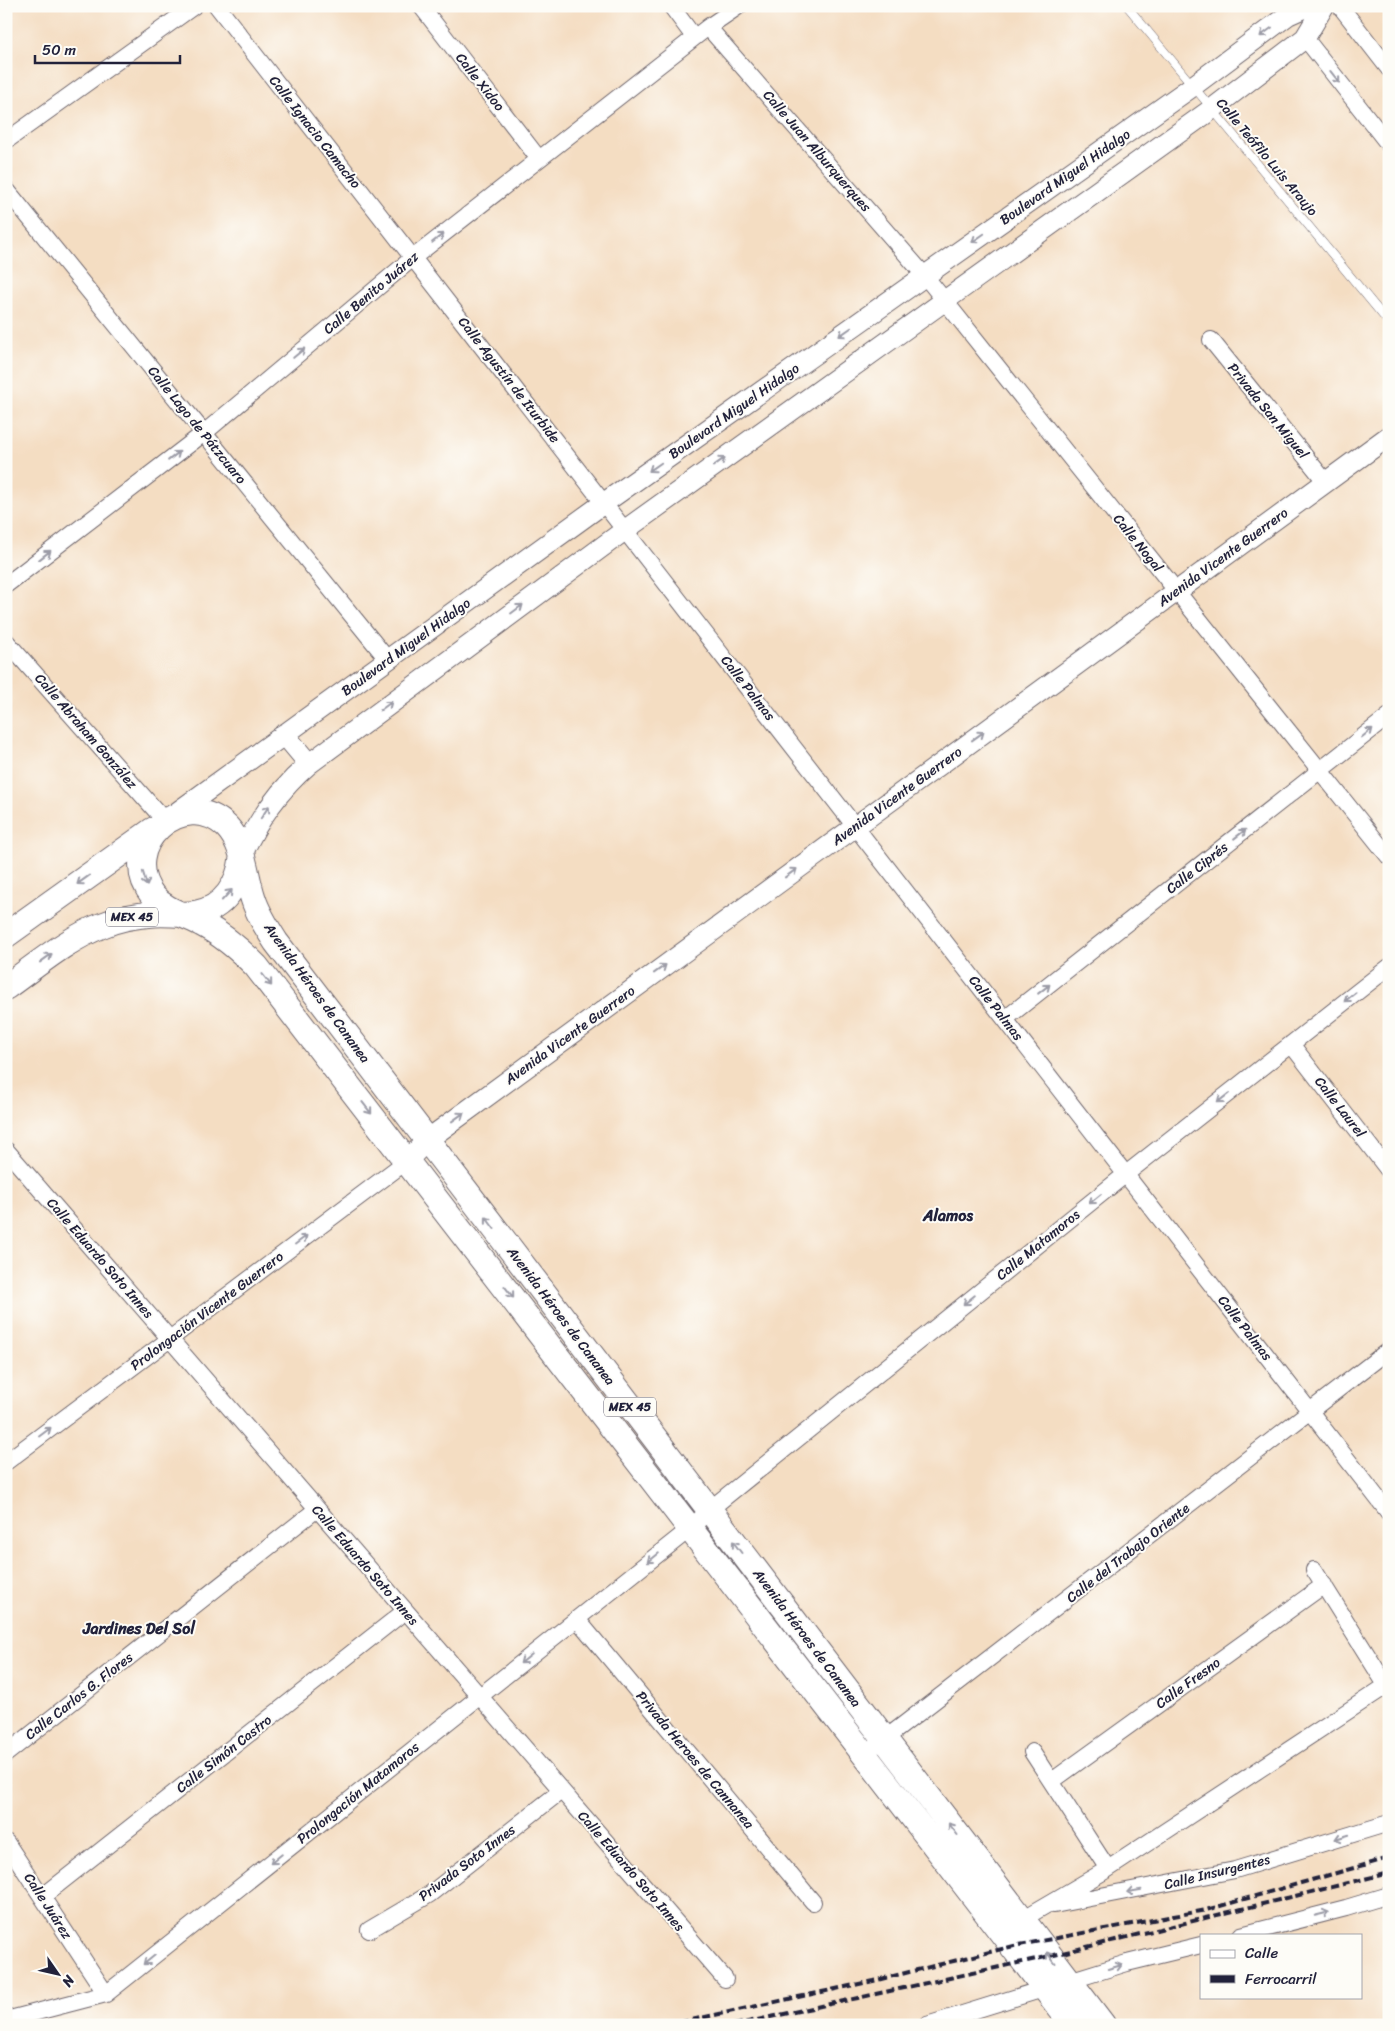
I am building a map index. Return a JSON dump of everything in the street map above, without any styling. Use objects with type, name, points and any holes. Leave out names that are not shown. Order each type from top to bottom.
[{"type":"main road","name":"Avenida Héroes de Cananea","points":[[875,1747],[709,1510],[276,942],[254,901],[242,855],[232,833],[213,818],[197,814],[180,815],[165,822],[152,833],[144,848],[141,865],[144,882],[153,897],[166,908],[182,914],[222,936],[256,966],[691,1528],[875,1747],[1022,1919],[1057,1985],[1073,2025]]},
{"type":"main road","name":"MEX 45","points":[[6,935],[165,822]]},
{"type":"main road","name":"MEX 45","points":[[6,987],[80,935],[104,924],[130,917],[198,913],[212,907],[225,898],[235,886],[241,871],[242,855]]},
{"type":"main road","name":"Avenida Héroes de Cananea","points":[[1057,1985],[1103,2025]]},
{"type":"street","points":[[6,141],[194,6]]},
{"type":"street","name":"Calle Ignacio Camacho","points":[[217,6],[414,257]]},
{"type":"street","name":"Calle Xidoo","points":[[421,6],[540,159]]},
{"type":"street","points":[[671,6],[694,37]]},
{"type":"street","name":"Calle Benito Juárez","points":[[6,585],[204,433],[414,257],[708,26],[740,6]]},
{"type":"street","name":"Boulevard Miguel Hidalgo","points":[[165,822],[604,503],[1193,86],[1285,11],[1308,6]]},
{"type":"street","points":[[242,855],[263,815],[276,796],[309,764],[625,530],[944,299],[1212,109],[1305,38],[1324,6]]},
{"type":"street","points":[[1340,6],[1389,69]]},
{"type":"street","points":[[1285,11],[1389,145]]},
{"type":"street","name":"Calle Juan Alburquerques","points":[[708,26],[926,276]]},
{"type":"street","name":"Calle Lago de Pátzcuaro","points":[[6,189],[388,660]]},
{"type":"street","name":"Calle Agustín de Iturbide","points":[[414,257],[604,503]]},
{"type":"street","name":"Calle Nogal","points":[[926,276],[1389,857]]},
{"type":"street","name":"Privada San Miguel","points":[[1211,340],[1325,481]]},
{"type":"street","name":"Avenida Vicente Guerrero","points":[[408,1160],[427,1140],[1389,436]]},
{"type":"street","name":"Calle Palmas","points":[[604,503],[1389,1513]]},
{"type":"street","name":"Calle Abraham González","points":[[6,641],[165,822]]},
{"type":"street","name":"Calle Ciprés","points":[[1005,1019],[1389,716]]},
{"type":"street","points":[[284,734],[309,764]]},
{"type":"street","name":"Calle Matamoros","points":[[691,1528],[709,1510],[1126,1174],[1389,967]]},
{"type":"street","name":"Calle Laurel","points":[[1291,1044],[1389,1171]]},
{"type":"street","name":"Calle Eduardo Soto Innes","points":[[6,1150],[725,1979]]},
{"type":"street","name":"Prolongación Vicente Guerrero","points":[[6,1462],[408,1160]]},
{"type":"street","name":"Calle del Trabajo Oriente","points":[[875,1747],[1389,1350]]},
{"type":"street","name":"Calle Carlos G. Flores","points":[[6,1754],[317,1508]]},
{"type":"street","name":"Prolongación Matamoros","points":[[6,2020],[106,1994],[691,1528]]},
{"type":"street","points":[[1022,1919],[1108,1869],[1387,1684],[1314,1570]]},
{"type":"street","name":"Calle Fresno","points":[[1052,1781],[1324,1585]]},
{"type":"street","name":"Calle Simón Castro","points":[[42,1897],[405,1610]]},
{"type":"street","name":"Privada Heroes de Cannanea","points":[[577,1619],[813,1902]]},
{"type":"street","points":[[1032,1752],[1108,1869]]},
{"type":"street","name":"Privada Soto Innes","points":[[369,1930],[430,1894],[561,1791]]},
{"type":"street","name":"Calle Insurgentes","points":[[1022,1919],[1234,1870],[1389,1822]]},
{"type":"street","name":"Calle Juárez","points":[[6,1842],[106,1994]]},
{"type":"street","points":[[1245,1934],[1389,1895]]},
{"type":"street","points":[[927,2025],[1057,1985],[1200,1945]]},
{"type":"lane","name":"Calle Teófilo Luis Araujo","points":[[1127,6],[1389,323]]},
{"type":"railway","points":[[668,2025],[873,1981],[1014,1946],[1206,1910],[1389,1858]]},
{"type":"railway","points":[[734,2025],[1050,1956],[1389,1873]]},
{"type":"district","name":"Alamos","points":[[948,1215]]},
{"type":"district","name":"Jardines Del Sol","points":[[139,1628]]}]
